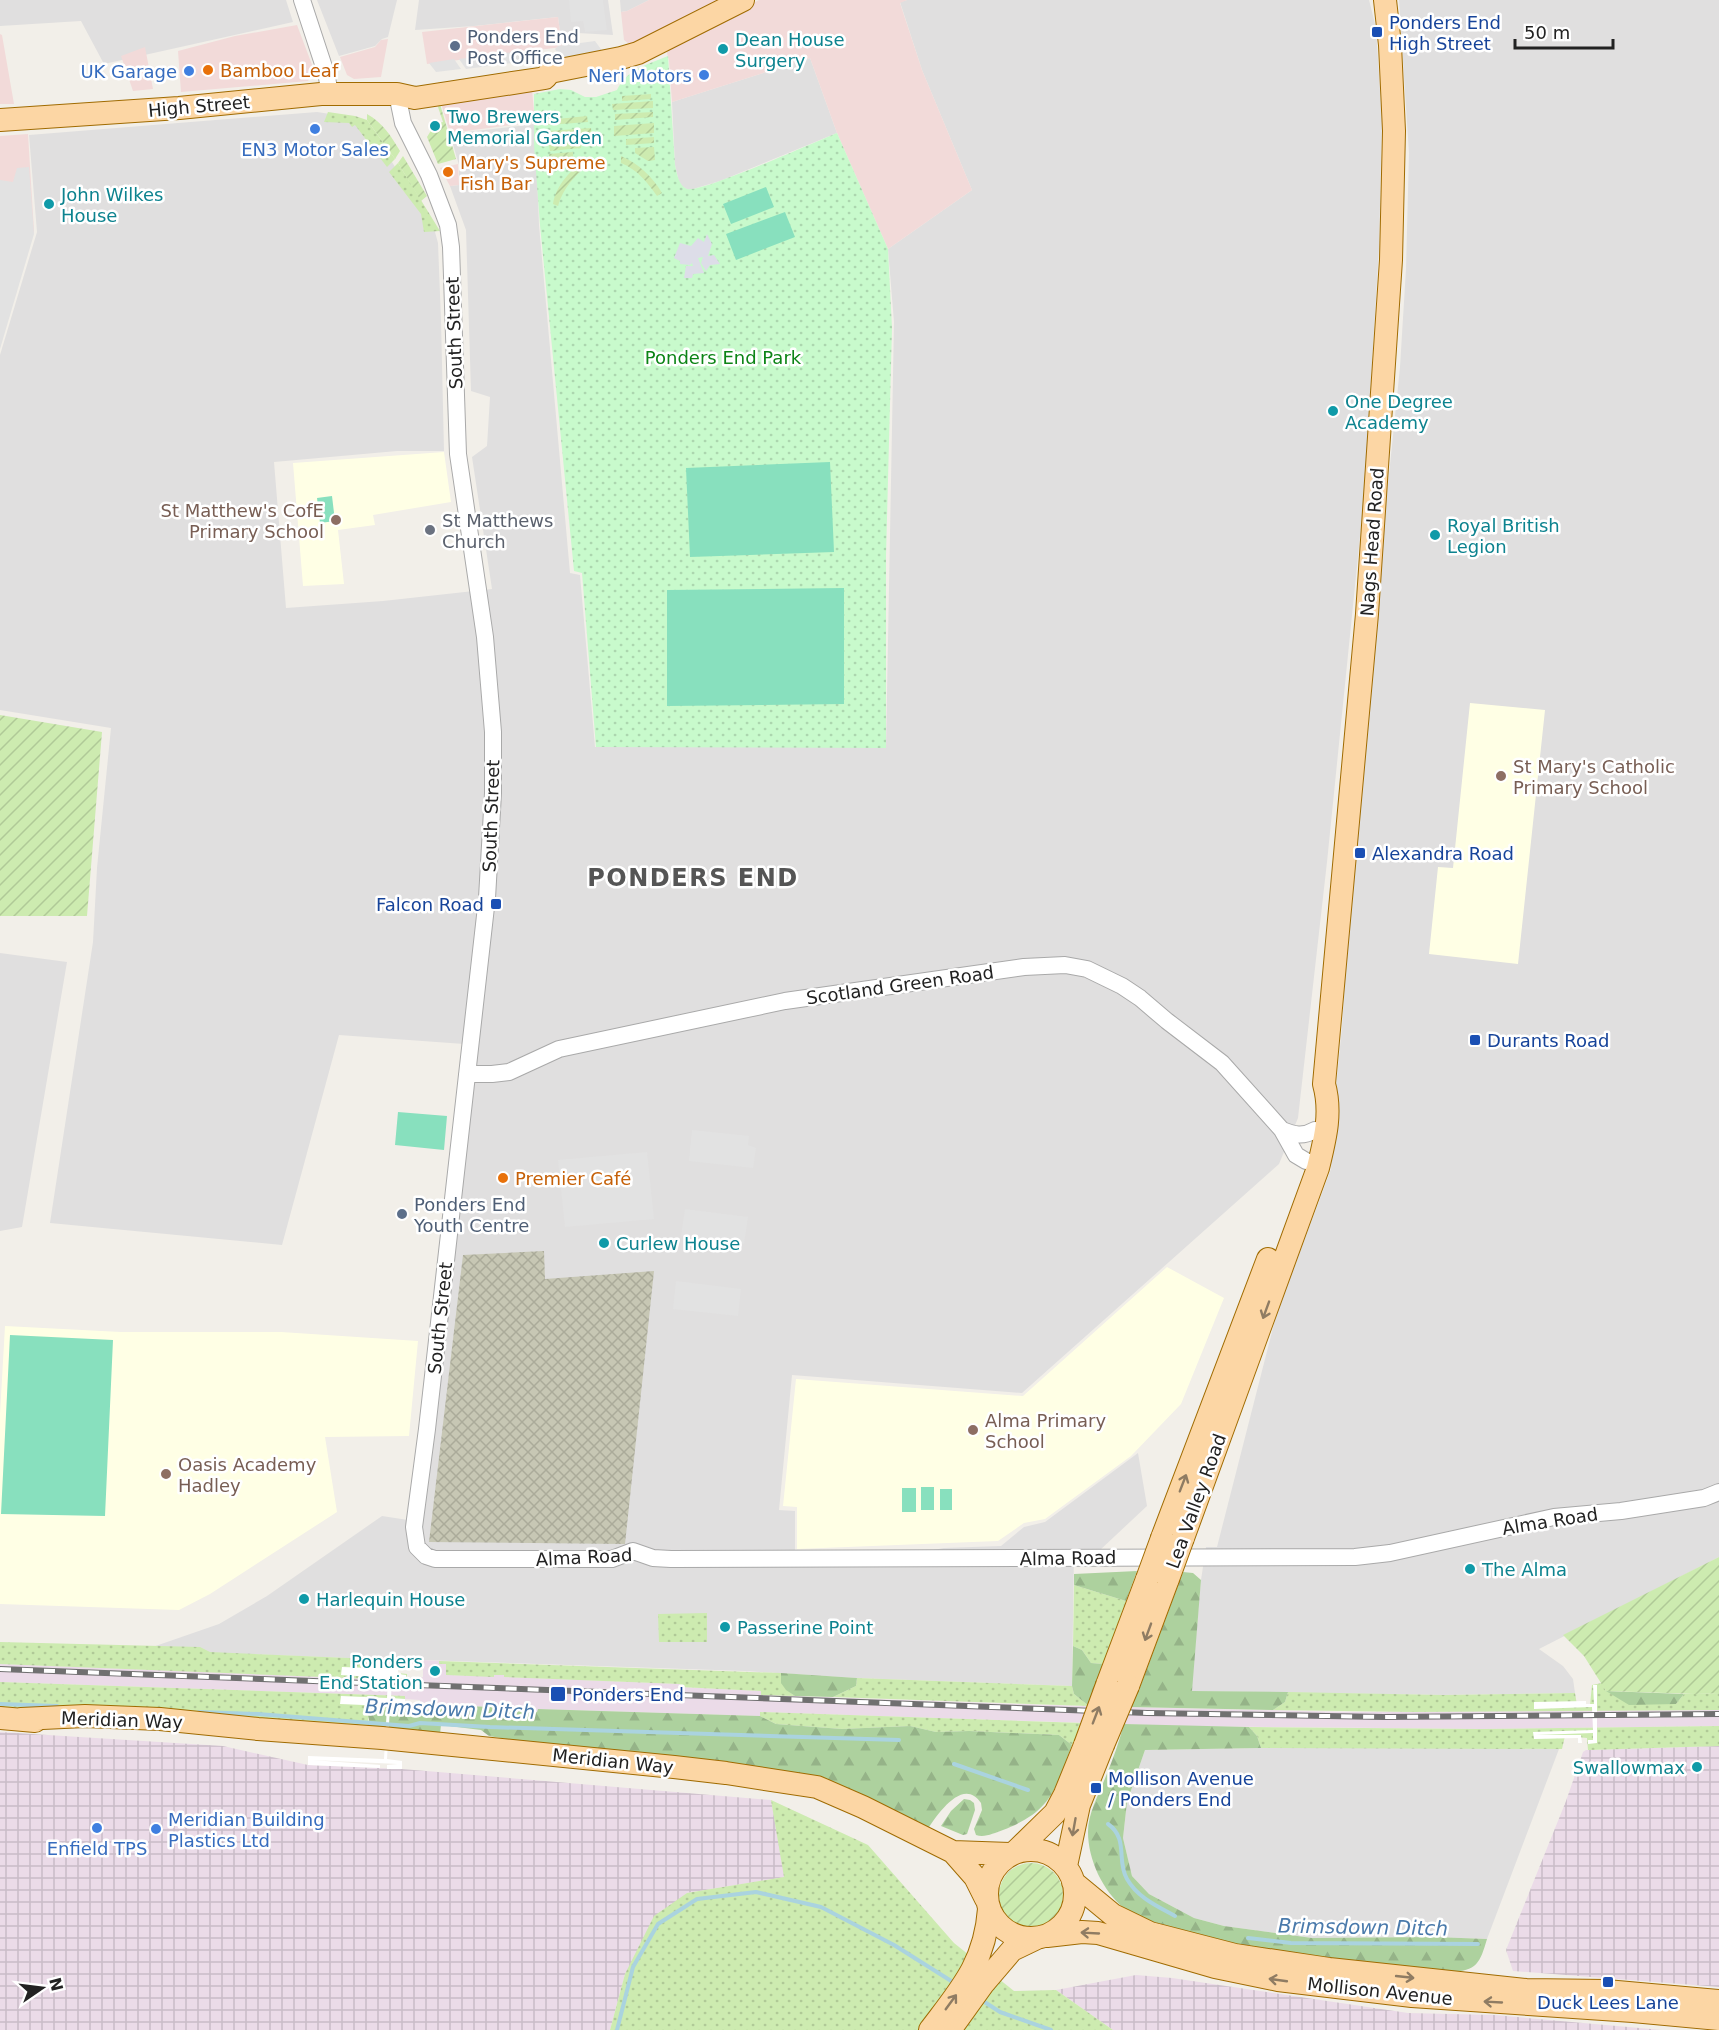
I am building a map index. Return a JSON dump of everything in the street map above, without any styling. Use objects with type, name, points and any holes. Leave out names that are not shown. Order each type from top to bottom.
[{"type":"main road","name":"High Street","points":[[0,120],[179,108],[330,93],[342,95],[397,94],[415,98],[539,79],[545,78],[550,72],[621,58],[638,52],[743,0]]},
{"type":"main road","name":"Nags Head Road","points":[[1324,1084],[1368,614],[1391,260],[1394,131],[1390,45],[1385,0]]},
{"type":"main road","name":"Lea Valley Road","points":[[1173,1538],[1306,1161],[1314,1161],[1329,1101],[1324,1084]]},
{"type":"main road","name":"Lea Valley Road","points":[[1069,1874],[1079,1805],[1094,1745],[1318,1168],[1320,1133]]},
{"type":"main road","name":"Meridian Way","points":[[11,1719],[84,1727],[160,1730],[258,1729],[382,1738],[674,1767],[817,1787],[953,1852],[975,1877],[987,1904]]},
{"type":"main road","name":"Lea Valley Road","points":[[1013,1853],[1054,1814],[1094,1745]]},
{"type":"main road","points":[[930,2030],[977,1979],[1012,1950],[1059,1928],[1071,1912],[1075,1890],[1069,1874],[1054,1856],[1032,1849],[1013,1853],[1002,1859],[992,1872],[988,1882],[987,1928],[977,1979],[950,2030]]},
{"type":"main road","name":"Meridian Way","points":[[953,1852],[1013,1853]]},
{"type":"main road","name":"Mollison Avenue","points":[[1069,1874],[1113,1915],[1150,1933],[1245,1956],[1329,1969],[1526,1990],[1606,1991],[1719,2001]]},
{"type":"main road","points":[[987,1904],[997,1923],[1014,1935],[1042,1937]]},
{"type":"main road","name":"Mollison Avenue","points":[[1042,1937],[1082,1932],[1098,1933],[1244,1975],[1317,1985],[1477,2001],[1719,2019]]},
{"type":"street","points":[[302,0],[326,73],[330,93]]},
{"type":"street","name":"South Street","points":[[397,94],[403,123],[429,175],[448,225],[452,248],[458,454],[485,637],[494,775],[489,863],[467,1074],[428,1430],[414,1527],[417,1547]]},
{"type":"street","name":"Scotland Green Road","points":[[467,1074],[509,1072],[559,1049],[785,1001],[1024,967],[1065,965],[1087,969],[1106,977],[1140,998],[1222,1063],[1282,1130],[1296,1155],[1306,1161]]},
{"type":"street","points":[[1282,1130],[1293,1135],[1320,1133]]},
{"type":"street","name":"Alma Road","points":[[417,1547],[426,1556],[435,1559],[612,1559],[633,1551],[653,1558],[682,1560],[1355,1557],[1390,1553],[1554,1517],[1704,1498],[1719,1492]]},
{"type":"shaded area","points":[[0,0],[286,0],[293,22],[104,64],[81,21],[0,26]]},
{"type":"shaded area","points":[[317,0],[397,0],[388,37],[375,46],[339,56]]},
{"type":"shaded area","points":[[419,0],[608,0],[613,35],[560,32],[558,17],[415,30]]},
{"type":"shaded area","points":[[569,0],[603,0],[607,30],[585,32],[583,21],[571,22]]},
{"type":"shaded area","points":[[620,0],[649,0],[621,12]]},
{"type":"shaded area","points":[[649,0],[718,0],[629,44],[624,40],[621,12]]},
{"type":"shaded area","points":[[759,0],[907,0],[900,3],[922,70],[972,190],[888,249],[837,133],[810,58],[672,102],[666,49]]},
{"type":"shaded area","points":[[907,0],[1369,0],[1376,28],[1382,121],[1379,248],[1364,497],[1298,1118],[1279,1164],[1022,1393],[792,1375],[779,1510],[795,1511],[795,1554],[889,1558],[944,1548],[1001,1546],[1024,1527],[1045,1522],[1138,1453],[1147,1506],[1099,1551],[1074,1551],[1072,1686],[857,1678],[745,1671],[423,1660],[398,1660],[398,1669],[372,1668],[372,1659],[144,1650],[219,1624],[267,1596],[382,1516],[408,1520],[464,1044],[339,1035],[282,1245],[50,1223],[93,942],[97,868],[111,728],[0,710],[0,355],[37,232],[29,135],[317,112],[350,117],[392,162],[435,232],[438,243],[444,451],[397,451],[274,462],[286,608],[383,601],[492,589],[472,457],[487,446],[490,397],[471,391],[466,230],[450,186],[459,185],[459,165],[450,134],[535,124],[539,225],[570,573],[580,575],[595,747],[886,747],[894,322],[888,249],[972,190],[922,70],[900,2]]},
{"type":"shaded area","points":[[1399,0],[1719,0],[1719,1557],[1539,1649],[1563,1666],[1573,1679],[1575,1693],[1444,1695],[1191,1691],[1206,1547],[1217,1547],[1276,1316],[1331,1169],[1332,1126],[1342,1027],[1357,788],[1400,367],[1406,269],[1409,153]]},
{"type":"shaded area","points":[[558,17],[562,47],[427,64],[422,32]]},
{"type":"shaded area","points":[[297,25],[314,70],[308,81],[181,92],[178,51],[235,36]]},
{"type":"shaded area","points":[[0,34],[2,35],[14,104],[0,104]]},
{"type":"shaded area","points":[[388,39],[381,77],[354,79],[347,75],[340,57],[375,47],[381,40]]},
{"type":"shaded area","points":[[595,41],[603,52],[561,58],[555,49],[558,46]]},
{"type":"shaded area","points":[[145,47],[153,89],[133,91],[121,56]]},
{"type":"shaded area","points":[[516,52],[523,62],[494,65],[487,55]]},
{"type":"shaded area","points":[[482,56],[489,66],[466,69],[459,59]]},
{"type":"shaded area","points":[[810,58],[837,133],[720,181],[688,190],[683,187],[679,182],[675,165],[672,102]]},
{"type":"shaded area","points":[[454,59],[461,69],[436,72],[429,63]]},
{"type":"shaded area","points":[[532,90],[535,122],[450,133],[441,103]]},
{"type":"shaded area","points":[[28,134],[34,231],[0,331],[0,136]]},
{"type":"shaded area","points":[[458,164],[459,185],[450,186],[440,168]]},
{"type":"shaded area","points":[[29,167],[34,234],[0,349],[0,180],[13,182],[17,168]]},
{"type":"shaded area","points":[[707,234],[712,244],[708,256],[714,255],[720,264],[710,265],[706,271],[701,263],[703,257],[698,258],[704,273],[693,274],[692,278],[684,278],[686,266],[693,266],[692,263],[690,265],[680,264],[680,261],[674,258],[680,243],[691,246],[698,238],[704,242]]},
{"type":"shaded area","name":"St Matthew's CofE Primary School","points":[[444,452],[451,502],[373,515],[375,525],[338,530],[344,584],[303,586],[293,463]]},
{"type":"shaded area","name":"St Mary's Catholic Primary School","points":[[1470,703],[1545,710],[1518,964],[1429,954],[1438,867],[1453,868]]},
{"type":"shaded area","points":[[0,953],[67,962],[22,1227],[0,1231]]},
{"type":"shaded area","points":[[692,1130],[749,1136],[748,1145],[756,1148],[753,1168],[689,1161]]},
{"type":"shaded area","points":[[647,1152],[654,1219],[565,1227],[558,1160]]},
{"type":"shaded area","points":[[685,1209],[748,1217],[744,1244],[681,1236]]},
{"type":"shaded area","points":[[544,1251],[545,1279],[654,1271],[625,1544],[429,1542],[463,1255]]},
{"type":"shaded area","name":"Alma Primary School","points":[[1167,1267],[1224,1298],[1181,1404],[1131,1456],[1045,1519],[1024,1523],[998,1541],[797,1549],[797,1507],[783,1506],[796,1379],[1023,1396]]},
{"type":"shaded area","points":[[676,1281],[741,1289],[738,1316],[673,1309]]},
{"type":"shaded area","name":"Oasis Academy Hadley","points":[[5,1326],[121,1332],[281,1332],[418,1341],[409,1436],[325,1437],[337,1512],[210,1594],[179,1610],[0,1604],[0,1414]]},
{"type":"shaded area","points":[[423,1660],[446,1664],[447,1675],[505,1675],[505,1677],[680,1684],[680,1687],[761,1691],[762,1695],[1340,1712],[1719,1710],[1719,1726],[1481,1729],[1176,1726],[761,1712],[760,1716],[538,1709],[538,1712],[529,1712],[529,1708],[431,1705],[431,1710],[420,1710],[420,1700],[405,1699],[404,1696],[0,1682],[0,1664],[420,1680],[423,1677]]},
{"type":"shaded area","points":[[0,1732],[223,1746],[308,1765],[402,1769],[771,1800],[785,1877],[687,1893],[625,1974],[610,2030],[0,2030]]},
{"type":"shaded area","points":[[1719,1746],[1719,1987],[1513,1971],[1506,1950],[1566,1801],[1583,1752],[1586,1750]]},
{"type":"shaded area","points":[[1559,1749],[1487,1939],[1312,1938],[1224,1926],[1194,1918],[1149,1894],[1132,1876],[1123,1838],[1127,1802],[1145,1750]]},
{"type":"shaded area","points":[[1136,1975],[1172,1978],[1408,2013],[1494,2015],[1662,2030],[1113,2030],[1056,1990]]},
{"type":"green space","name":"Ponders End Park","points":[[668,56],[675,165],[678,178],[684,187],[696,188],[713,183],[837,133],[888,249],[892,328],[886,556],[886,748],[596,747],[582,573],[574,571],[540,225],[534,145],[534,94],[560,89],[571,90],[585,97],[596,97],[617,90],[626,77],[632,73]]},
{"type":"green space","points":[[651,94],[651,99],[622,101],[622,96]]},
{"type":"green space","points":[[653,101],[653,108],[613,110],[612,104]]},
{"type":"green space","points":[[440,104],[456,159],[438,164],[427,137],[435,124],[443,122],[438,107]]},
{"type":"green space","points":[[328,112],[367,120],[395,159],[387,167],[355,125],[352,127],[349,123],[324,122]]},
{"type":"green space","points":[[653,112],[653,117],[615,120],[615,114]]},
{"type":"green space","points":[[367,114],[382,126],[397,145],[400,151],[395,159],[367,120]]},
{"type":"green space","points":[[587,116],[588,122],[548,125],[547,120]]},
{"type":"green space","points":[[654,123],[654,133],[614,136],[614,126]]},
{"type":"green space","points":[[591,128],[592,137],[548,140],[547,131]]},
{"type":"green space","points":[[654,137],[654,143],[626,145],[626,139]]},
{"type":"green space","points":[[580,142],[581,148],[550,151],[549,145]]},
{"type":"green space","points":[[654,147],[655,160],[648,161],[635,153],[635,148]]},
{"type":"green space","points":[[573,152],[573,157],[560,167],[551,168],[549,154]]},
{"type":"green space","points":[[403,156],[427,196],[421,201],[398,163]]},
{"type":"green space","points":[[621,156],[644,171],[662,193],[657,196],[646,181],[621,163]]},
{"type":"green space","points":[[588,159],[589,164],[570,182],[558,206],[553,204],[557,190],[565,178]]},
{"type":"green space","points":[[398,163],[440,231],[424,232],[421,214],[389,172]]},
{"type":"green space","points":[[766,187],[774,207],[731,224],[723,204]]},
{"type":"green space","points":[[785,212],[795,237],[736,260],[726,234]]},
{"type":"green space","points":[[830,462],[834,552],[690,557],[686,468]]},
{"type":"green space","points":[[332,496],[335,521],[320,523],[317,498]]},
{"type":"green space","points":[[844,588],[844,704],[667,706],[667,590]]},
{"type":"green space","points":[[0,715],[102,732],[87,916],[0,916]]},
{"type":"green space","points":[[398,1112],[447,1116],[444,1150],[395,1145]]},
{"type":"green space","points":[[10,1335],[113,1340],[105,1516],[1,1514]]},
{"type":"green space","points":[[921,1487],[934,1487],[934,1510],[921,1510]]},
{"type":"green space","points":[[902,1488],[916,1488],[916,1512],[902,1512]]},
{"type":"green space","points":[[940,1489],[952,1489],[952,1510],[940,1510]]},
{"type":"green space","points":[[1719,1557],[1719,1693],[1606,1691],[1584,1656],[1563,1635]]},
{"type":"green space","points":[[1137,1571],[1126,1601],[1074,1585],[1074,1574]]},
{"type":"green space","points":[[1183,1572],[1193,1573],[1201,1580],[1192,1691],[1288,1692],[1285,1702],[1273,1710],[1130,1707],[1139,1690]]},
{"type":"green space","points":[[1074,1585],[1126,1601],[1103,1664],[1091,1663],[1082,1650],[1073,1646]]},
{"type":"green space","points":[[707,1613],[707,1642],[659,1642],[658,1614]]},
{"type":"green space","points":[[0,1642],[200,1647],[210,1652],[373,1659],[373,1668],[398,1669],[398,1673],[407,1674],[407,1678],[420,1681],[0,1664]]},
{"type":"green space","points":[[1073,1646],[1082,1650],[1091,1663],[1103,1664],[1089,1706],[1074,1694],[1072,1686]]},
{"type":"green space","points":[[439,1661],[781,1673],[784,1686],[795,1696],[761,1695],[761,1691],[680,1687],[680,1684],[504,1677],[504,1675],[494,1675],[494,1677],[446,1675],[446,1664],[439,1664]]},
{"type":"green space","points":[[781,1673],[857,1678],[856,1686],[833,1697],[795,1696],[781,1683]]},
{"type":"green space","points":[[857,1678],[1072,1686],[1074,1694],[1089,1706],[833,1697],[856,1686]]},
{"type":"green space","points":[[0,1682],[405,1696],[405,1707],[392,1710],[372,1710],[368,1719],[370,1726],[202,1715],[0,1707]]},
{"type":"green space","points":[[1602,1683],[1606,1691],[1676,1704],[1684,1694],[1719,1693],[1719,1710],[1413,1712],[1273,1710],[1285,1702],[1288,1692],[1444,1695],[1575,1693],[1577,1705],[1590,1705],[1592,1685]]},
{"type":"green space","points":[[1606,1691],[1684,1694],[1676,1704],[1629,1705]]},
{"type":"green space","points":[[431,1705],[529,1708],[529,1712],[537,1712],[538,1709],[760,1716],[776,1724],[842,1729],[910,1726],[936,1732],[969,1731],[1059,1735],[1072,1745],[1056,1787],[1042,1807],[1019,1823],[993,1834],[979,1836],[976,1835],[974,1829],[982,1810],[981,1803],[974,1796],[966,1794],[951,1801],[927,1830],[757,1767],[684,1757],[561,1748],[489,1736],[481,1730],[441,1725],[440,1734],[370,1726],[368,1714],[372,1710],[392,1710],[405,1707],[430,1710]]},
{"type":"green space","points":[[760,1712],[1083,1723],[1072,1745],[1059,1735],[969,1731],[936,1732],[910,1726],[842,1729],[776,1724],[760,1716]]},
{"type":"green space","points":[[1124,1724],[1249,1727],[1257,1736],[1261,1748],[1145,1750],[1127,1802],[1123,1838],[1132,1876],[1149,1894],[1194,1918],[1224,1926],[1312,1938],[1487,1939],[1479,1960],[1466,1970],[1450,1972],[1311,1957],[1209,1938],[1130,1912],[1116,1901],[1103,1884],[1094,1864],[1088,1832],[1092,1811]]},
{"type":"green space","points":[[1719,1726],[1719,1746],[1588,1750],[1587,1738],[1565,1736],[1562,1749],[1261,1748],[1257,1736],[1249,1727],[1481,1729]]},
{"type":"green space","points":[[964,1799],[974,1803],[975,1810],[967,1834],[963,1835],[941,1826],[951,1811]]},
{"type":"green space","points":[[771,1800],[868,1845],[954,1943],[1014,1991],[1056,1990],[1113,2030],[610,2030],[625,1974],[654,1916],[687,1893],[784,1877]]},
{"type":"green space","points":[[1025,1863],[1037,1863],[1054,1872],[1061,1883],[1063,1895],[1061,1907],[1054,1918],[1037,1927],[1025,1927],[1013,1922],[1004,1913],[999,1901],[999,1889],[1004,1877],[1013,1868]]},
{"type":"pier","points":[[342,1667],[398,1669],[398,1674],[406,1675],[406,1678],[392,1678],[391,1698],[405,1699],[405,1702],[391,1702],[396,1703],[396,1706],[390,1707],[387,1759],[402,1761],[402,1769],[387,1769],[387,1765],[398,1764],[312,1760],[380,1765],[380,1768],[308,1765],[308,1756],[384,1759],[387,1706],[340,1704],[341,1696],[387,1698],[388,1678],[341,1675]]},
{"type":"pier","points":[[1593,1685],[1597,1685],[1597,1743],[1588,1744],[1588,1740],[1593,1740],[1593,1733],[1536,1735],[1581,1735],[1582,1743],[1578,1743],[1578,1738],[1534,1739],[1533,1732],[1593,1730],[1592,1707],[1534,1709],[1534,1702],[1586,1701],[1586,1704],[1594,1704]]},
{"type":"waterway","name":"Brimsdown Ditch","points":[[0,1704],[57,1706]]},
{"type":"waterway","name":"Brimsdown Ditch","points":[[199,1712],[258,1714],[409,1726],[420,1723],[899,1740]]},
{"type":"waterway","name":"Brimsdown Ditch","points":[[954,1764],[1028,1790]]},
{"type":"waterway","name":"Brimsdown Ditch","points":[[1108,1824],[1118,1836],[1124,1872],[1131,1886],[1148,1901],[1175,1916]]},
{"type":"waterway","points":[[617,2030],[633,1967],[658,1924],[697,1899],[756,1892],[821,1907],[894,1945],[956,1984]]},
{"type":"waterway","name":"Brimsdown Ditch","points":[[1248,1938],[1291,1943],[1478,1944]]},
{"type":"waterway","points":[[980,1999],[1000,2012],[1051,2030]]},
{"type":"railway","points":[[0,1669],[1147,1713],[1384,1717],[1719,1714]]},
{"type":"place","name":"Ponders End High Street","points":[[1377,32]]},
{"type":"place","name":"Ponders End Post Office","points":[[455,46]]},
{"type":"place","name":"Dean House Surgery","points":[[723,49]]},
{"type":"place","name":"Bamboo Leaf","points":[[208,70]]},
{"type":"place","name":"UK Garage","points":[[189,71]]},
{"type":"place","name":"Neri Motors","points":[[704,75]]},
{"type":"place","name":"Two Brewers Memorial Garden","points":[[435,126]]},
{"type":"place","name":"EN3 Motor Sales","points":[[315,129]]},
{"type":"place","name":"Mary's Supreme Fish Bar","points":[[448,172]]},
{"type":"place","name":"John Wilkes House","points":[[49,204]]},
{"type":"place","name":"One Degree Academy","points":[[1333,411]]},
{"type":"place","name":"St Matthew's CofE Primary School","points":[[336,520]]},
{"type":"place","name":"St Matthews Church","points":[[430,530]]},
{"type":"place","name":"Royal British Legion","points":[[1435,535]]},
{"type":"place","name":"St Mary's Catholic Primary School","points":[[1501,776]]},
{"type":"place","name":"Alexandra Road","points":[[1360,853]]},
{"type":"place","name":"Falcon Road","points":[[496,904]]},
{"type":"place","name":"Durants Road","points":[[1475,1040]]},
{"type":"place","name":"Premier Café","points":[[503,1178]]},
{"type":"place","name":"Ponders End Youth Centre","points":[[402,1214]]},
{"type":"place","name":"Curlew House","points":[[604,1243]]},
{"type":"place","name":"Alma Primary School","points":[[973,1430]]},
{"type":"place","name":"Oasis Academy Hadley","points":[[166,1474]]},
{"type":"place","name":"The Alma","points":[[1470,1569]]},
{"type":"place","name":"Harlequin House","points":[[304,1599]]},
{"type":"place","name":"Passerine Point","points":[[725,1627]]},
{"type":"place","name":"Ponders End Station","points":[[435,1671]]},
{"type":"place","name":"Ponders End","points":[[558,1694]]},
{"type":"place","name":"Swallowmax","points":[[1697,1767]]},
{"type":"place","name":"Mollison Avenue / Ponders End","points":[[1096,1788]]},
{"type":"place","name":"Enfield TPS","points":[[97,1828]]},
{"type":"place","name":"Meridian Building Plastics Ltd","points":[[156,1829]]},
{"type":"place","name":"Duck Lees Lane","points":[[1608,1982]]},
{"type":"district","name":"PONDERS END","points":[[693,878]]}]
